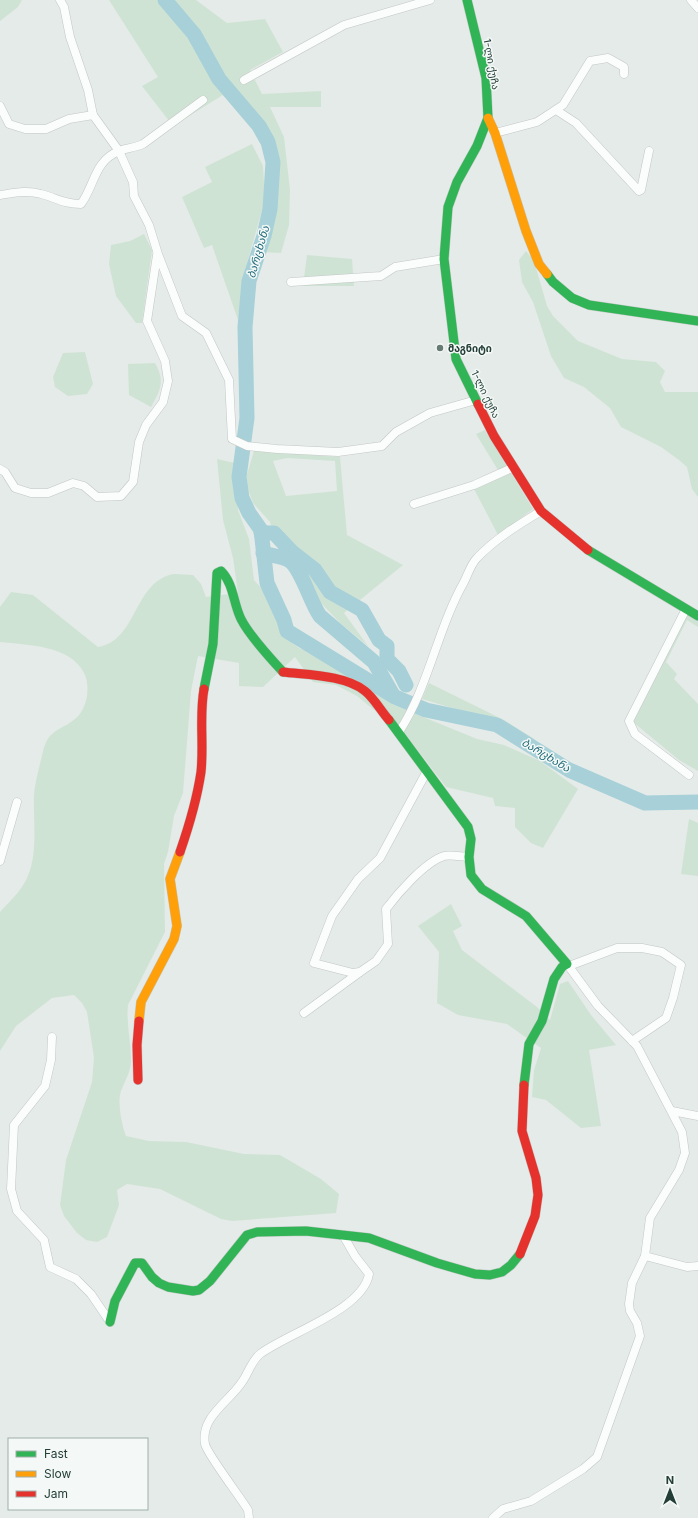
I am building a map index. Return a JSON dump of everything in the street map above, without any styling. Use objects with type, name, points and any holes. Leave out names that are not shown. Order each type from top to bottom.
[{"type":"street","points":[[60,0],[64,7],[70,36],[88,90],[93,115],[119,151],[133,182],[134,196],[150,225],[158,254],[182,316],[206,333],[229,380],[232,439],[247,446],[338,452],[382,446],[396,432],[430,413],[476,400]]},
{"type":"street","points":[[244,80],[344,25],[430,0]]},
{"type":"street","name":"1-ლი ქუჩა","points":[[467,0],[486,78],[488,118],[477,146],[457,182],[448,207],[444,259],[456,359],[494,436],[541,511],[584,548],[698,616]]},
{"type":"street","points":[[691,0],[698,8]]},
{"type":"street","points":[[496,133],[537,122],[563,105],[590,61],[608,58],[624,67],[624,74]]},
{"type":"street","points":[[0,195],[27,191],[42,194],[68,204],[81,204],[88,195],[100,164],[119,151],[132,149],[143,144],[203,100]]},
{"type":"street","points":[[0,106],[9,124],[25,129],[46,129],[69,119],[93,115]]},
{"type":"street","points":[[556,110],[576,123],[639,191],[641,190],[649,152]]},
{"type":"street","points":[[488,118],[496,133],[526,231],[539,264],[553,282],[572,298],[589,305],[698,321]]},
{"type":"street","points":[[0,469],[5,472],[15,488],[31,493],[48,493],[73,483],[84,486],[98,497],[121,496],[128,489],[133,482],[142,436],[146,425],[163,402],[168,381],[165,361],[147,321],[158,254]]},
{"type":"street","points":[[291,282],[381,276],[395,267],[444,259]]},
{"type":"street","points":[[414,504],[474,485],[514,467]]},
{"type":"street","points":[[399,732],[410,715],[420,694],[454,600],[477,558],[508,530],[541,511]]},
{"type":"street","points":[[138,1080],[137,1045],[141,1002],[174,939],[177,926],[170,879],[190,822],[201,771],[201,705],[213,644],[217,574],[221,571],[226,577],[241,618],[270,658],[283,672],[326,677],[354,685],[365,691],[399,732],[468,827],[471,839],[471,875],[482,890],[526,916],[568,965],[598,1006],[637,1046],[682,1132],[685,1153],[679,1170],[650,1218],[645,1256],[632,1283],[629,1304],[630,1312],[637,1323],[640,1336],[596,1456],[583,1469],[531,1502],[503,1509],[493,1518]]},
{"type":"street","points":[[686,609],[629,721],[635,734],[689,774]]},
{"type":"street","points":[[360,972],[353,973],[314,963],[332,916],[358,879],[380,858],[427,771]]},
{"type":"street","points":[[0,861],[17,802]]},
{"type":"street","points":[[304,1013],[376,961],[388,944],[386,909],[395,897],[430,864],[445,856],[470,857]]},
{"type":"street","points":[[110,1322],[115,1301],[135,1263],[142,1263],[150,1275],[162,1286],[188,1291],[199,1290],[208,1284],[247,1235],[255,1231],[296,1230],[370,1238],[461,1271],[490,1274],[501,1273],[513,1263],[524,1246],[538,1204],[536,1176],[523,1136],[522,1120],[527,1049],[532,1037],[540,1028],[552,983],[563,966],[617,948],[642,948],[662,952],[681,965],[673,998],[666,1018],[632,1040]]},
{"type":"street","points":[[52,1037],[51,1060],[45,1086],[14,1125],[11,1189],[16,1212],[44,1240],[50,1267],[76,1279],[91,1294],[110,1322]]},
{"type":"street","points":[[672,1111],[698,1116]]},
{"type":"street","points":[[249,1518],[248,1510],[205,1446],[203,1432],[210,1418],[242,1383],[258,1355],[286,1337],[337,1312],[367,1284],[369,1274],[355,1256],[343,1235]]},
{"type":"street","points":[[645,1256],[687,1267],[698,1266]]},
{"type":"green space","points":[[0,0],[22,0],[18,7],[0,21]]},
{"type":"green space","points":[[109,0],[158,0],[190,34],[214,78],[226,93],[173,126],[142,86],[158,77]]},
{"type":"green space","points":[[172,0],[196,0],[227,23],[265,19],[283,52],[250,70],[262,94],[321,91],[321,107],[270,107],[284,137],[290,190],[289,225],[281,253],[262,252],[275,207],[279,175],[275,145],[268,131],[219,70],[199,30]]},
{"type":"green space","points":[[252,144],[263,166],[265,200],[243,277],[238,320],[212,245],[204,248],[182,197],[212,182],[205,167]]},
{"type":"green space","points":[[144,234],[152,250],[142,323],[136,323],[116,296],[109,264],[111,245],[130,241]]},
{"type":"green space","points":[[526,251],[534,261],[547,306],[553,316],[578,341],[622,359],[656,362],[665,371],[660,382],[665,392],[698,392],[698,497],[692,489],[687,467],[661,447],[621,427],[610,408],[584,387],[564,378],[551,356],[533,302],[522,282],[519,260]]},
{"type":"green space","points":[[307,255],[352,259],[354,286],[303,286]]},
{"type":"green space","points":[[85,352],[93,384],[87,394],[68,396],[55,387],[53,377],[63,353]]},
{"type":"green space","points":[[155,363],[161,380],[159,390],[151,407],[129,395],[128,364]]},
{"type":"green space","points":[[485,430],[533,509],[498,535],[473,487],[501,475],[476,434]]},
{"type":"green space","points":[[254,451],[340,457],[347,535],[403,565],[344,613],[368,646],[340,623],[321,603],[310,586],[300,564],[275,542],[270,522],[253,503],[245,481]],"holes":[[[287,458],[335,461],[337,491],[286,496],[273,461]]]},
{"type":"green space","points":[[217,459],[235,463],[238,510],[249,539],[254,580],[270,598],[273,613],[285,637],[299,648],[322,656],[349,673],[374,693],[394,705],[477,739],[504,745],[540,761],[578,789],[543,848],[531,843],[515,827],[515,808],[495,806],[493,798],[446,787],[384,706],[374,710],[357,696],[336,685],[313,682],[295,657],[263,687],[239,686],[239,663],[198,656],[191,691],[183,793],[174,816],[168,852],[164,864],[165,932],[128,1005],[131,1064],[121,1091],[120,1114],[126,1136],[149,1141],[186,1142],[244,1154],[280,1155],[321,1179],[339,1194],[336,1213],[232,1221],[221,1219],[160,1189],[127,1184],[117,1190],[119,1205],[107,1237],[97,1242],[86,1240],[77,1233],[64,1216],[60,1205],[66,1160],[92,1082],[94,1058],[87,1012],[82,1003],[74,995],[52,998],[16,1026],[0,1051],[0,912],[20,890],[25,882],[32,862],[34,851],[34,795],[43,751],[52,734],[71,722],[80,714],[87,697],[87,684],[84,673],[69,657],[47,648],[0,642],[0,607],[11,592],[33,595],[98,647],[110,643],[120,635],[128,625],[148,590],[157,581],[171,574],[193,575],[201,584],[206,597],[238,593],[233,558],[223,520]]},
{"type":"green space","points":[[687,614],[698,620],[698,627],[687,620],[666,662],[677,674],[674,679],[698,704],[698,771],[679,760],[633,722]]},
{"type":"green space","points":[[429,683],[504,720],[536,740],[495,721],[422,699]]},
{"type":"green space","points":[[689,819],[698,823],[698,876],[681,874]]},
{"type":"green space","points":[[451,904],[462,926],[453,931],[462,950],[537,1007],[550,1020],[560,984],[568,981],[591,1015],[616,1045],[589,1050],[601,1126],[581,1128],[546,1100],[532,1097],[534,1070],[541,1048],[507,1024],[458,1015],[437,1003],[439,952],[418,926]]},
{"type":"waterway","name":"ბარცხანა","points":[[165,0],[194,34],[219,79],[259,126],[268,142],[273,162],[270,209],[264,236],[249,281],[245,327],[247,418],[239,477],[242,498],[249,513],[261,530],[267,583],[284,620],[287,631],[395,697],[426,710],[497,725],[569,770],[645,803],[698,802]]},
{"type":"waterway","name":"ბარცხანა","points":[[261,533],[274,533],[292,552],[315,570],[330,592],[362,610],[379,640],[387,646],[387,659],[399,671],[406,685]]},
{"type":"waterway","name":"ბარცხანა","points":[[263,553],[284,558],[294,565],[320,616],[374,662],[393,695]]},
{"type":"traffic: fast","points":[[467,0],[486,78],[488,118],[477,146],[457,182],[448,207],[444,259],[456,359],[478,404]]},
{"type":"traffic: fast","points":[[547,274],[553,282],[572,298],[589,305],[698,321]]},
{"type":"traffic: fast","points":[[588,550],[698,616]]},
{"type":"traffic: fast","points":[[204,689],[213,644],[217,573],[221,571],[231,588],[241,619],[260,646],[283,672]]},
{"type":"traffic: fast","points":[[389,720],[468,827],[471,839],[469,857],[471,875],[482,889],[526,916],[567,964],[562,967],[554,979],[542,1021],[529,1044],[524,1085]]},
{"type":"traffic: fast","points":[[110,1322],[115,1301],[135,1263],[142,1263],[152,1277],[159,1283],[168,1287],[193,1291],[199,1290],[210,1281],[247,1235],[257,1232],[306,1231],[369,1238],[437,1263],[475,1274],[490,1275],[502,1272],[511,1265],[520,1254]]},
{"type":"traffic: slow","points":[[488,118],[495,133],[526,231],[539,264],[547,274]]},
{"type":"traffic: slow","points":[[139,1021],[141,1002],[174,939],[177,926],[170,879],[180,852]]},
{"type":"traffic: jam","points":[[478,404],[494,436],[541,511],[588,550]]},
{"type":"traffic: jam","points":[[283,672],[337,679],[357,686],[368,694],[389,720]]},
{"type":"traffic: jam","points":[[180,852],[187,832],[201,772],[202,709],[204,689]]},
{"type":"traffic: jam","points":[[138,1080],[137,1045],[139,1021]]},
{"type":"traffic: jam","points":[[520,1254],[535,1216],[538,1195],[536,1178],[522,1131],[524,1085]]},
{"type":"place","name":"მაგნიტი","points":[[440,348]]}]
